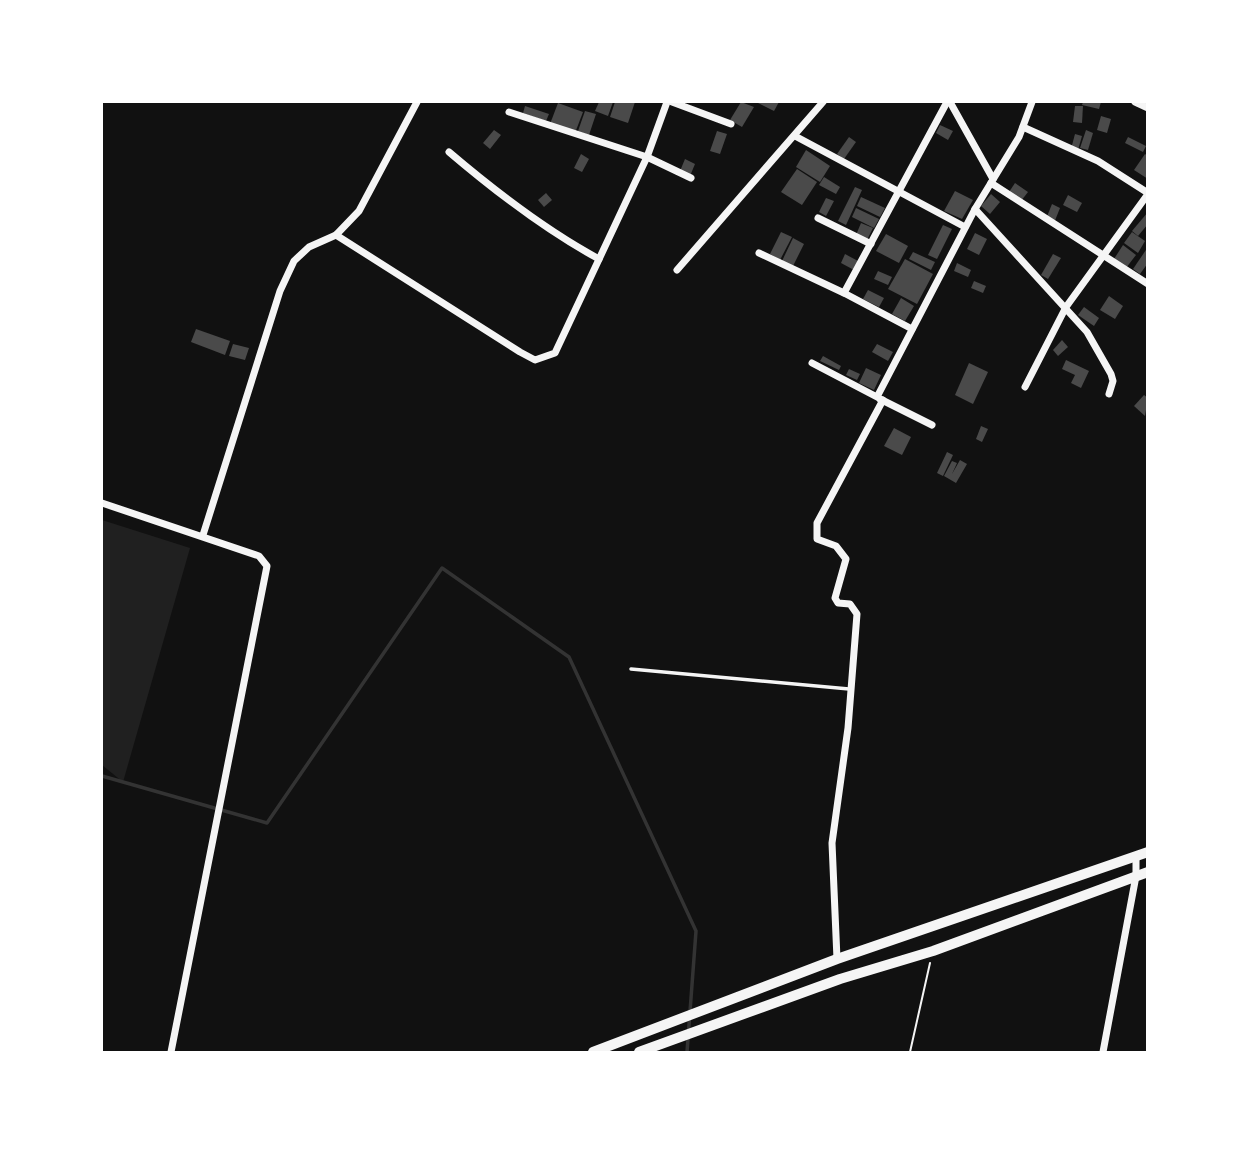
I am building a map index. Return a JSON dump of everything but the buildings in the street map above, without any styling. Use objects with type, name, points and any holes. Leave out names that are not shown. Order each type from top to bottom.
[{"type":"main road","points":[[593,1052],[837,959],[1147,852]]},
{"type":"main road","points":[[639,1052],[840,979],[933,951],[1147,872]]},
{"type":"street","points":[[203,535],[280,291],[294,261],[309,247],[336,235],[359,211],[417,102]]},
{"type":"street","points":[[336,235],[535,360],[555,353],[670,102],[731,124]]},
{"type":"street","points":[[677,270],[823,102]]},
{"type":"street","points":[[949,102],[992,181],[1147,284]]},
{"type":"street","points":[[844,293],[949,102]]},
{"type":"street","points":[[837,959],[832,844],[851,689],[857,614],[850,604],[838,603],[835,598],[846,559],[836,546],[817,539],[817,523],[912,328],[965,227],[1023,127],[1032,102]]},
{"type":"street","points":[[1135,102],[1147,108]]},
{"type":"street","points":[[509,112],[647,157],[691,178]]},
{"type":"street","points":[[1023,127],[1098,161],[1147,194],[1066,307],[1025,387]]},
{"type":"street","points":[[795,136],[965,227]]},
{"type":"street","points":[[449,152],[495,191],[546,224],[560,238],[599,259]]},
{"type":"street","points":[[975,209],[1087,332],[1114,381],[1109,394]]},
{"type":"street","points":[[818,218],[871,244]]},
{"type":"street","points":[[760,253],[912,328]]},
{"type":"street","points":[[813,363],[932,425]]},
{"type":"street","points":[[102,503],[260,556],[267,566],[171,1052]]},
{"type":"street","points":[[1103,1052],[1136,876],[1136,856]]},
{"type":"lane","points":[[631,669],[851,689]]},
{"type":"path","points":[[910,1052],[933,951]]},
{"type":"shaded area","points":[[102,520],[190,548],[123,782],[102,765]]},
{"type":"waterway","points":[[102,776],[267,823],[442,568],[569,657],[696,931],[687,1052]]}]
